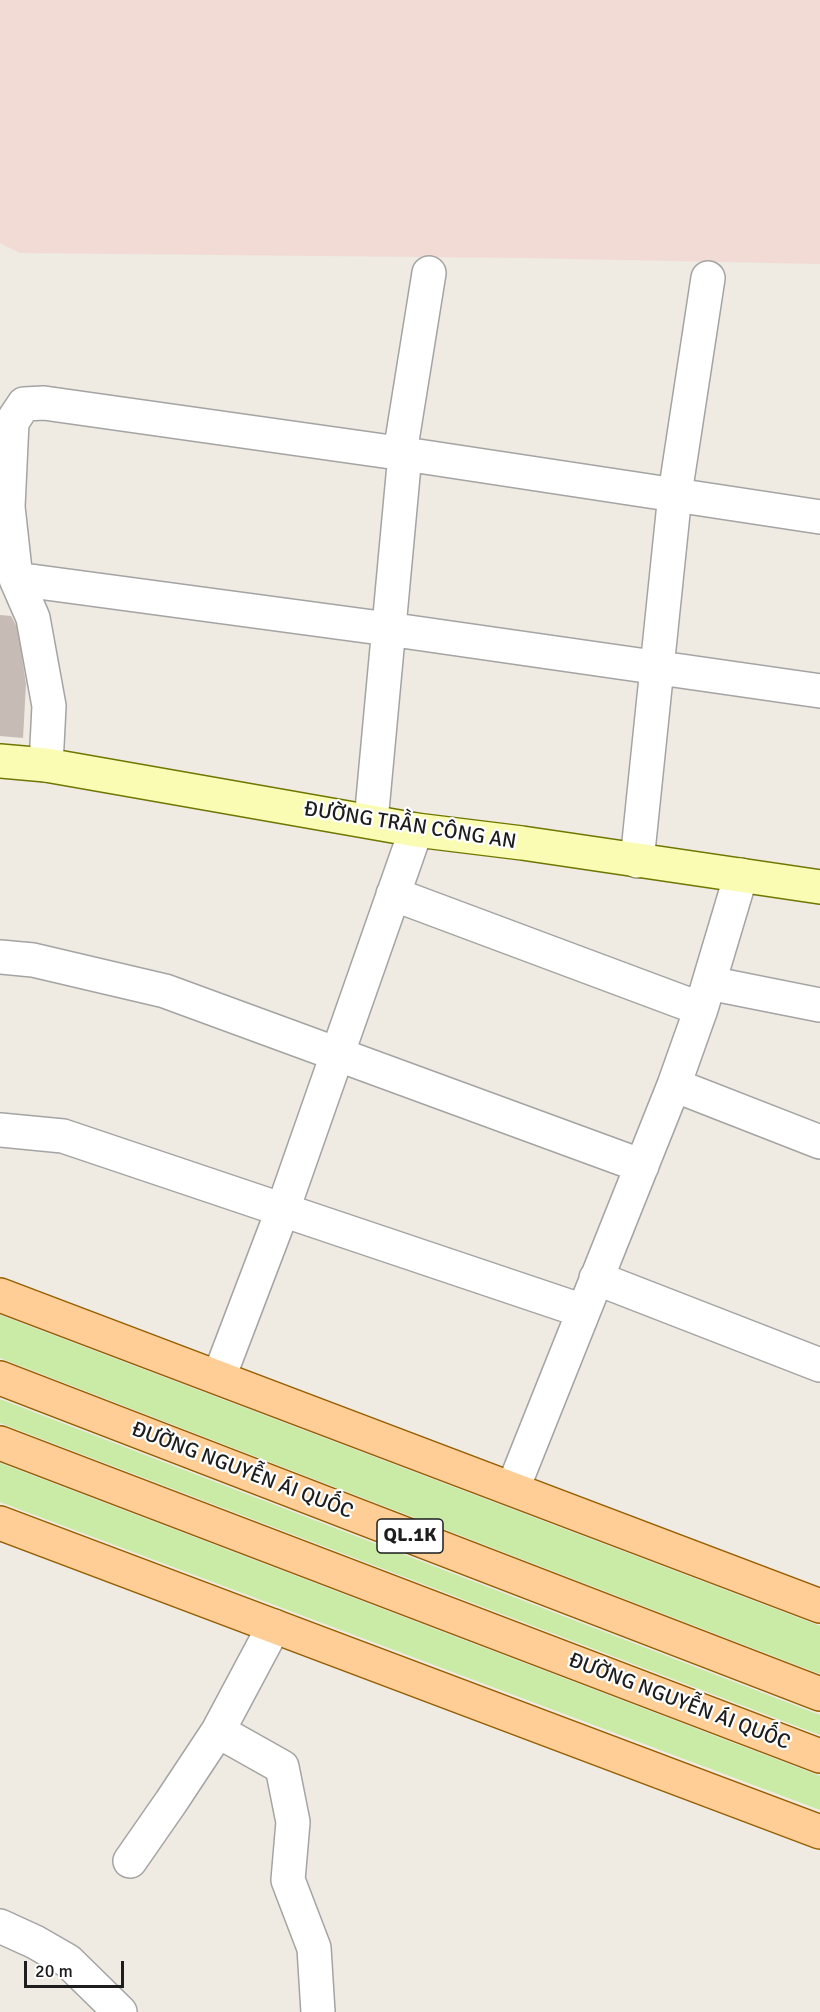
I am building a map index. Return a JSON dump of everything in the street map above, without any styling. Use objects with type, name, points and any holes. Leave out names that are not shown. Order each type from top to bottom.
[{"type":"main road","points":[[0,1295],[513,1488],[819,1600]]},
{"type":"main road","name":"ĐƯỜNG NGUYỄN ÁI QUỐC","points":[[0,1378],[820,1694]]},
{"type":"main road","name":"ĐƯỜNG NGUYỄN ÁI QUỐC","points":[[0,1443],[820,1756]]},
{"type":"main road","points":[[0,1523],[820,1832]]},
{"type":"street","points":[[372,821],[402,453],[429,273]]},
{"type":"street","points":[[638,861],[675,494],[708,278]]},
{"type":"street","points":[[46,765],[49,706],[33,618],[16,579],[8,507],[12,422],[24,404],[44,403],[402,453],[820,517]]},
{"type":"street","points":[[16,579],[388,629],[820,691]]},
{"type":"street","name":"ĐƯỜNG TRẦN CÔNG AN","points":[[0,760],[46,765],[416,830],[522,843],[820,887]]},
{"type":"street","points":[[219,1377],[283,1209],[416,830]]},
{"type":"street","points":[[513,1488],[674,1085],[705,997],[741,875]]},
{"type":"street","points":[[393,894],[705,997],[820,1005]]},
{"type":"street","points":[[0,957],[33,960],[165,991],[642,1166]]},
{"type":"street","points":[[674,1085],[820,1142]]},
{"type":"street","points":[[0,1130],[63,1136],[583,1311]]},
{"type":"street","points":[[596,1278],[820,1365]]},
{"type":"street","points":[[130,1861],[218,1731],[274,1626]]},
{"type":"street","points":[[218,1731],[282,1767],[293,1822],[288,1880],[314,1948],[318,2012]]},
{"type":"street","points":[[0,1926],[35,1942],[68,1962],[120,2012]]},
{"type":"shaded area","points":[[0,0],[820,0],[820,264],[526,258],[20,253],[0,243]]},
{"type":"green space","points":[[0,1315],[820,1626],[820,1674],[0,1358]]},
{"type":"green space","points":[[0,1399],[820,1715],[820,1735],[0,1423]]},
{"type":"green space","points":[[0,1463],[820,1776],[820,1810],[0,1502]]},
{"type":"building","points":[[0,615],[11,616],[18,629],[26,684],[23,738],[0,736]]}]
